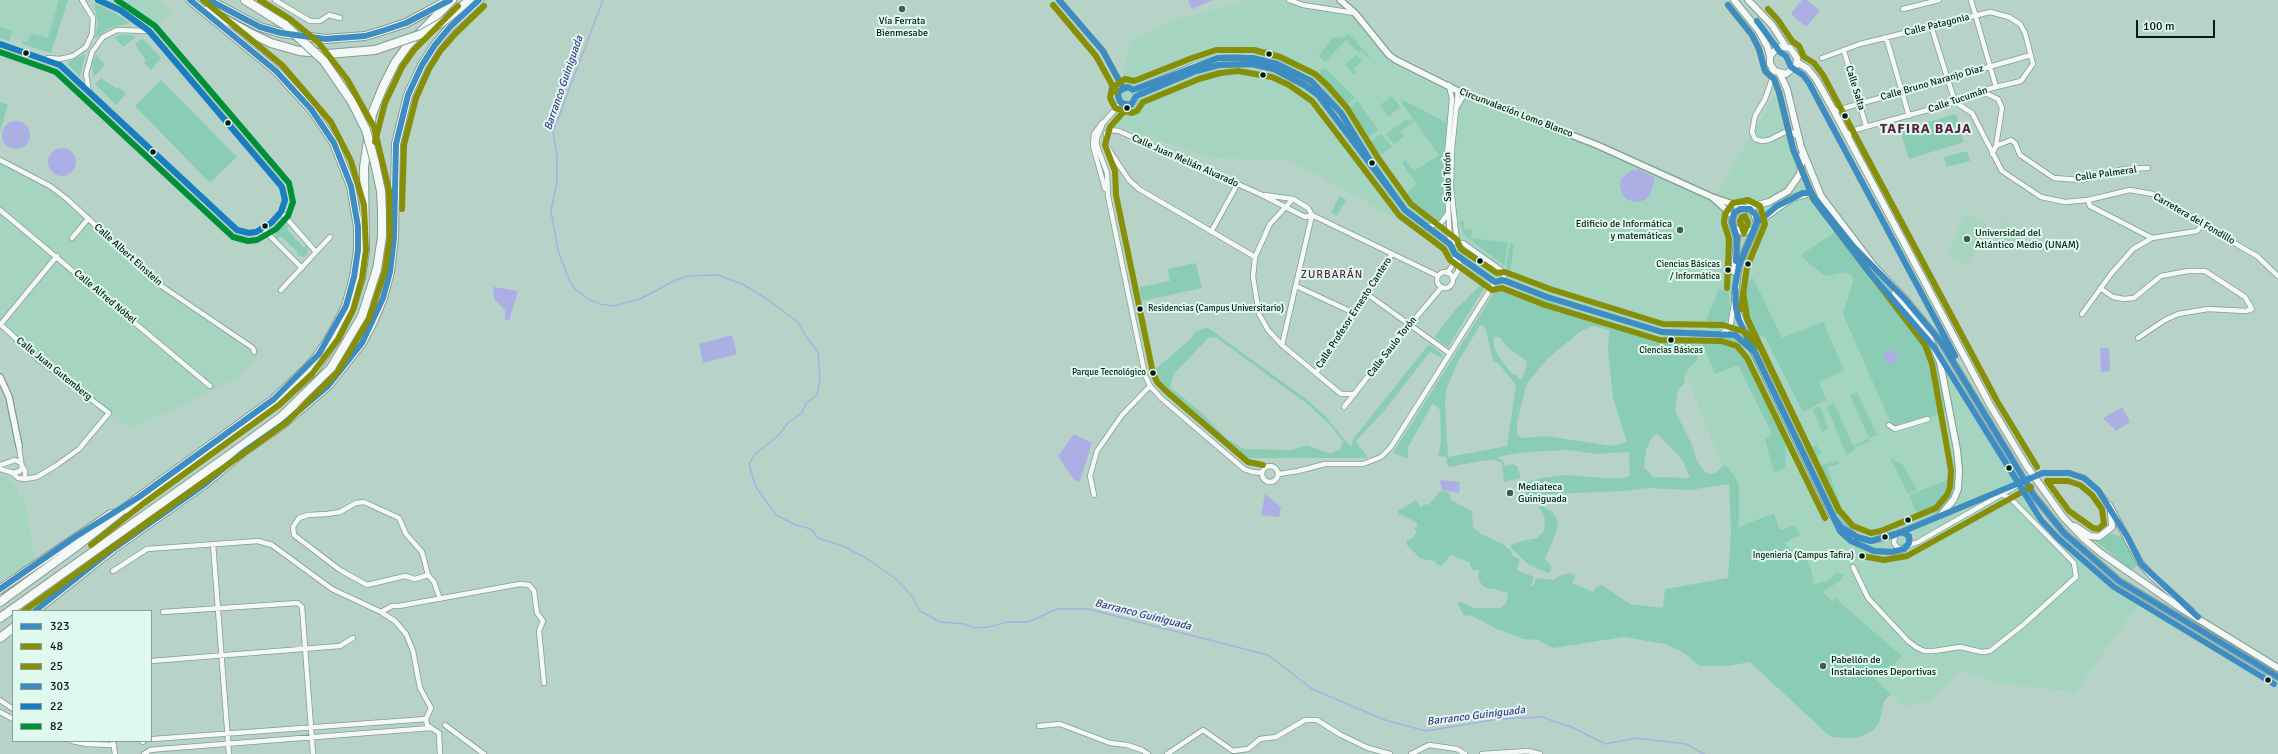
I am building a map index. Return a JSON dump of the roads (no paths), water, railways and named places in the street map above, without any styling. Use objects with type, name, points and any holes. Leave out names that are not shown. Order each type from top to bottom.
[{"type":"highway","points":[[209,0],[260,27],[305,37],[325,39],[365,36],[406,23],[451,0]]},
{"type":"highway","points":[[0,618],[201,476],[280,417],[300,400],[331,368],[353,333],[370,294],[378,269],[382,237],[381,191],[366,130],[352,102],[324,61],[285,24],[245,0]]},
{"type":"highway","points":[[77,546],[118,519],[260,417],[296,388],[325,357],[337,338],[352,307],[361,278],[365,251],[364,193],[367,142],[372,114],[395,63],[408,45],[451,0]]},
{"type":"highway","points":[[191,1],[248,32],[271,42],[299,50],[328,54],[375,50],[422,34],[441,23],[470,0]]},
{"type":"highway","points":[[35,610],[113,549],[205,484],[242,453],[282,425],[328,386],[362,343],[383,298],[390,272],[394,238],[396,144],[408,95],[422,65],[435,45],[450,27],[479,0]]},
{"type":"highway","points":[[0,602],[77,546],[139,497],[274,399],[307,368],[332,335],[346,306],[354,277],[358,250],[358,227],[351,186],[344,164],[324,126],[311,109],[276,71],[191,1]]},
{"type":"highway","points":[[201,476],[242,453]]},
{"type":"highway","points":[[0,589],[75,537],[139,497]]},
{"type":"highway","points":[[0,638],[12,629]]},
{"type":"main road","points":[[1734,0],[1759,31],[1770,56],[1772,68],[1780,74],[1787,89],[1801,147],[1821,196],[1932,341],[1940,362],[1957,450],[1959,470],[1958,489],[1954,498],[1941,515]]},
{"type":"main road","points":[[1748,0],[1772,25],[1786,47],[1796,54],[1797,62],[1792,71],[1780,74]]},
{"type":"main road","points":[[1770,56],[1776,48],[1786,47]]},
{"type":"main road","points":[[1797,62],[1808,69],[1816,79],[1990,405],[2026,465],[2063,516],[2083,538],[2130,575],[2278,668]]},
{"type":"main road","points":[[1745,208],[1780,197],[1796,183],[1802,167],[1801,147]]},
{"type":"main road","points":[[1757,222],[1792,198],[1810,193],[1853,246],[1906,299],[1941,342],[2034,496],[2064,533],[2119,581],[2278,677]]},
{"type":"main road","points":[[2107,533],[2112,527],[2113,519],[2109,505]]},
{"type":"main road","points":[[2109,505],[2141,564],[2151,576],[2202,620]]},
{"type":"main road","points":[[2063,516],[2090,536],[2099,537],[2115,531],[2122,532],[2128,538]]},
{"type":"street","points":[[42,57],[60,59],[73,56],[86,47],[92,34],[93,18],[82,0]]},
{"type":"street","points":[[0,44],[42,57],[60,65],[237,230],[249,233],[263,229],[281,212],[285,200],[282,187],[149,31],[120,10],[98,0]]},
{"type":"street","points":[[275,0],[310,21],[320,21],[329,15],[340,18]]},
{"type":"street","points":[[1059,0],[1104,51],[1123,88]]},
{"type":"street","points":[[1289,0],[1303,5],[1355,13]]},
{"type":"street","name":"Circunvalación Lomo Blanco","points":[[1340,0],[1355,13],[1392,57],[1449,85],[1458,91],[1597,145],[1712,197]]},
{"type":"street","points":[[1903,9],[1939,0]]},
{"type":"street","points":[[1971,0],[1996,87]]},
{"type":"street","name":"Calle Patagonia","points":[[1822,58],[1886,37],[1990,12],[2009,17],[2020,24],[2031,55]]},
{"type":"street","points":[[1932,26],[1955,102]]},
{"type":"street","points":[[89,92],[86,74],[92,52],[103,37],[117,30],[149,31]]},
{"type":"street","points":[[1886,37],[1909,116]]},
{"type":"street","name":"Calle Salta","points":[[1844,51],[1866,126]]},
{"type":"street","name":"Calle Bruno Naranjo Díaz","points":[[1834,111],[2031,55]]},
{"type":"street","name":"Calle Tucumán","points":[[1848,138],[1851,131],[1866,126],[1909,116],[1955,102],[1996,87],[2021,81],[2033,64],[2031,55]]},
{"type":"street","points":[[1133,90],[1195,65],[1218,58],[1238,57],[1277,64],[1311,81],[1322,91],[1340,113],[1371,162],[1405,210],[1450,244],[1455,254],[1455,262],[1447,273],[1442,273],[1438,276],[1437,282],[1441,288],[1447,289],[1452,285],[1453,279],[1458,270],[1460,257]]},
{"type":"street","points":[[1136,96],[1196,71],[1219,65],[1245,64],[1274,69],[1300,82],[1318,95],[1371,162]]},
{"type":"street","points":[[1772,68],[1770,85],[1755,116],[1752,132],[1755,139],[1762,141],[1769,140],[1789,130],[1798,136]]},
{"type":"street","name":"Saulo Torón","points":[[1449,85],[1452,99],[1446,167],[1450,244]]},
{"type":"street","points":[[1121,104],[1130,105],[1135,101],[1136,96],[1133,90],[1128,87],[1123,88]]},
{"type":"street","points":[[1121,104],[1118,96],[1123,88]]},
{"type":"street","name":"Saulo Torón","points":[[1457,242],[1451,187],[1452,149],[1458,91]]},
{"type":"street","points":[[1983,92],[1998,99],[2002,108],[1996,146],[1992,154]]},
{"type":"street","points":[[1456,109],[1465,93]]},
{"type":"street","name":"Carretera del Fondillo","points":[[1955,102],[1972,113],[2002,172],[2041,197],[2053,201],[2088,200],[2121,192],[2145,191],[2153,194],[2257,256],[2278,276]]},
{"type":"street","points":[[1121,104],[1103,123],[1097,138],[1097,146],[1107,173],[1108,196],[1145,375],[1150,386],[1244,469],[1262,473]]},
{"type":"street","name":"Calle Juan Melián Alvarado","points":[[1211,232],[1139,189],[1129,180],[1106,144],[1104,137],[1109,130],[1119,131],[1260,194],[1305,217],[1312,216],[1438,276]]},
{"type":"street","name":"Calle Palmeral","points":[[1996,146],[2011,140],[2015,143],[2020,155],[2054,178],[2081,180],[2125,169],[2148,168]]},
{"type":"street","name":"Calle Albert Einstein","points":[[0,160],[50,186],[160,286],[253,348],[254,352]]},
{"type":"street","points":[[1237,185],[1211,232],[1255,257]]},
{"type":"street","name":"Calle Juan Melián Alvarado","points":[[1260,194],[1293,199],[1308,208],[1312,216]]},
{"type":"street","points":[[1712,197],[1753,211],[1757,222],[1739,264],[1735,287]]},
{"type":"street","points":[[1712,197],[1733,216]]},
{"type":"street","points":[[1293,199],[1270,224],[1255,257],[1252,277],[1259,314],[1268,330],[1282,345],[1341,394],[1355,394]]},
{"type":"street","points":[[2088,200],[2090,206],[2152,238]]},
{"type":"street","points":[[1722,333],[1730,328],[1732,322],[1735,294],[1734,274],[1737,238],[1733,216],[1737,210],[1745,208]]},
{"type":"street","name":"Calle Alfred Nóbel","points":[[0,210],[57,256],[210,386]]},
{"type":"street","points":[[281,212],[316,252]]},
{"type":"street","points":[[1426,227],[1441,223],[1448,213]]},
{"type":"street","points":[[1282,345],[1312,216]]},
{"type":"street","points":[[72,238],[88,220]]},
{"type":"street","points":[[2082,314],[2100,288],[2133,249],[2152,238],[2189,234],[2197,231],[2203,224]]},
{"type":"street","points":[[1734,228],[1743,233],[1753,230]]},
{"type":"street","points":[[263,229],[302,268]]},
{"type":"street","points":[[280,290],[330,237]]},
{"type":"street","points":[[1450,244],[1457,242],[1463,243],[1501,270],[1504,275],[1504,280]]},
{"type":"street","name":"Calle Profesor Ernesto Cantero","points":[[1316,373],[1392,254]]},
{"type":"street","points":[[1455,254],[1495,282]]},
{"type":"street","points":[[0,325],[57,256]]},
{"type":"street","points":[[2100,288],[2113,297],[2124,299],[2134,298],[2161,276],[2188,271],[2205,271],[2245,297],[2252,309],[2246,311],[2214,308],[2178,314],[2165,320],[2138,338]]},
{"type":"street","points":[[1447,273],[1453,279]]},
{"type":"street","points":[[1279,474],[1325,464],[1363,464],[1382,457],[1391,447],[1495,282],[1504,280],[1547,297],[1662,332],[1722,333],[1741,338],[1754,353]]},
{"type":"street","points":[[1296,286],[1354,312]]},
{"type":"street","name":"Calle Saulo Torón","points":[[1344,408],[1410,324],[1441,288]]},
{"type":"street","points":[[1367,294],[1449,353]]},
{"type":"street","points":[[1735,294],[1739,320],[1840,531],[1863,548],[1884,552],[1902,549],[2003,495],[2020,484]]},
{"type":"street","name":"Calle Juan Gutemberg","points":[[0,325],[38,359],[109,413],[79,450],[37,477]]},
{"type":"street","points":[[0,377],[9,397],[19,446],[21,464],[20,472],[12,473],[0,469]]},
{"type":"street","points":[[1094,495],[1090,476],[1097,451],[1122,415],[1150,386]]},
{"type":"street","points":[[1889,425],[1895,429],[1928,419]]},
{"type":"street","points":[[19,446],[8,466],[12,473],[18,478],[25,479],[37,477]]},
{"type":"street","points":[[0,465],[11,461],[21,464],[28,474],[37,477]]},
{"type":"street","points":[[1271,465],[1276,468],[1279,474],[1277,479],[1270,482],[1264,480],[1262,473],[1265,467],[1271,465]]},
{"type":"street","points":[[25,470],[25,479]]},
{"type":"street","points":[[1832,515],[1840,526],[1857,537],[1872,541],[1895,535],[2043,474],[2070,473],[2084,478],[2098,490],[2109,505]]},
{"type":"street","points":[[1853,567],[1868,598],[1908,641],[1916,647],[1924,651],[1960,647],[1982,652],[1990,651],[2024,625],[2076,577],[2074,563],[2010,498],[2003,495]]},
{"type":"street","points":[[428,575],[415,579],[405,576],[367,585],[340,570],[294,535],[293,527],[299,518],[308,514],[340,512],[356,503],[364,502],[398,518],[406,534],[422,552],[428,575],[434,582],[440,599]]},
{"type":"street","points":[[1902,532],[1909,536],[1908,546]]},
{"type":"street","points":[[1895,535],[1894,543],[1897,547],[1902,549]]},
{"type":"street","points":[[113,570],[147,549],[258,541],[272,545],[332,589],[381,612],[395,621],[406,634],[412,651],[420,688],[431,708],[426,719]]},
{"type":"street","points":[[213,544],[229,754]]},
{"type":"street","points":[[381,612],[392,606],[440,599],[520,584],[529,585],[534,591],[537,613],[543,621],[539,631],[544,683]]},
{"type":"street","points":[[163,612],[298,602],[302,607],[314,754]]},
{"type":"street","points":[[152,660],[340,646],[353,638]]},
{"type":"street","points":[[0,700],[12,707]]},
{"type":"street","points":[[0,712],[12,718]]},
{"type":"street","points":[[153,739],[426,719]]},
{"type":"street","points":[[426,719],[431,728]]},
{"type":"street","points":[[1166,754],[1203,730],[1233,751],[1248,749],[1260,739],[1276,737],[1305,720],[1317,720],[1368,748],[1390,754]]},
{"type":"street","points":[[1039,726],[1060,724],[1110,743],[1126,745],[1148,754]]},
{"type":"street","points":[[445,725],[484,754]]},
{"type":"street","points":[[144,754],[150,750],[313,739],[431,728],[437,730],[439,733],[440,754]]},
{"type":"street","points":[[77,742],[87,744],[112,743],[115,754]]},
{"type":"street","points":[[1411,754],[1430,745],[1457,749],[1465,754]]},
{"type":"street","points":[[1482,754],[1528,751],[1540,754]]},
{"type":"water","points":[[1188,0],[1213,0],[1192,9]]},
{"type":"water","points":[[1802,0],[1807,0],[1820,11],[1806,27],[1791,14]]},
{"type":"water","points":[[16,121],[26,125],[30,135],[26,145],[16,149],[6,145],[2,135],[6,125]]},
{"type":"water","points":[[62,148],[72,152],[76,162],[72,172],[62,176],[52,172],[48,162],[52,152]]},
{"type":"water","points":[[1632,170],[1639,170],[1655,177],[1650,195],[1645,200],[1637,202],[1628,200],[1622,194],[1620,186],[1621,179]]},
{"type":"water","points":[[493,287],[518,291],[509,321],[505,319],[505,310],[494,299]]},
{"type":"water","points":[[732,335],[737,354],[703,363],[699,344]]},
{"type":"water","points":[[2100,348],[2109,348],[2110,371],[2101,372]]},
{"type":"water","points":[[1888,350],[1894,350],[1898,354],[1898,360],[1894,364],[1888,364],[1884,360],[1884,354]]},
{"type":"water","points":[[2122,407],[2130,422],[2116,431],[2103,418]]},
{"type":"water","points":[[1074,434],[1092,443],[1080,481],[1074,480],[1058,456]]},
{"type":"water","points":[[1440,480],[1460,482],[1459,493],[1442,490]]},
{"type":"water","points":[[1265,494],[1281,507],[1279,517],[1261,515]]},
{"type":"waterway","name":"Barranco Guiniguada","points":[[603,0],[553,132],[557,156],[557,182],[551,211],[558,251],[570,282],[576,290],[590,300],[600,304],[614,306],[640,299],[676,280],[688,276],[718,275],[744,285],[767,299],[799,323],[805,335],[818,352],[820,380],[817,395],[806,403],[802,413],[788,423],[778,436],[754,455],[749,464],[756,487],[776,515],[796,525],[811,529],[818,538],[843,546],[866,558],[896,579],[912,596],[920,611],[940,622],[964,624],[975,628],[988,627],[1008,622],[1028,622],[1057,609],[1088,609],[1268,655],[1312,689],[1385,720],[1426,731],[1499,719],[1542,717],[1574,728],[1605,744],[1637,738],[1686,744],[1704,754]]},
{"type":"place","name":"Vía Ferrata Bienmesabe","points":[[902,9]]},
{"type":"place","name":"Edificio de Informática y matemáticas","points":[[1680,230]]},
{"type":"place","name":"Universidad del Atlántico Medio (UNAM)","points":[[1967,239]]},
{"type":"place","name":"Ciencias Básicas / Informática","points":[[1728,270]]},
{"type":"place","name":"Residencias (Campus Universitario)","points":[[1140,309]]},
{"type":"place","name":"Ciencias Básicas","points":[[1671,340]]},
{"type":"place","name":"Parque Tecnológico","points":[[1153,373]]},
{"type":"place","name":"Mediateca Guiniguada","points":[[1510,493]]},
{"type":"place","name":"Ingeniería (Campus Tafira)","points":[[1862,556]]},
{"type":"place","name":"Pabellón de Instalaciones Deportivas","points":[[1823,666]]},
{"type":"district","name":"TAFIRA BAJA","points":[[1926,129]]},
{"type":"district","name":"ZURBARÁN","points":[[1332,275]]}]
